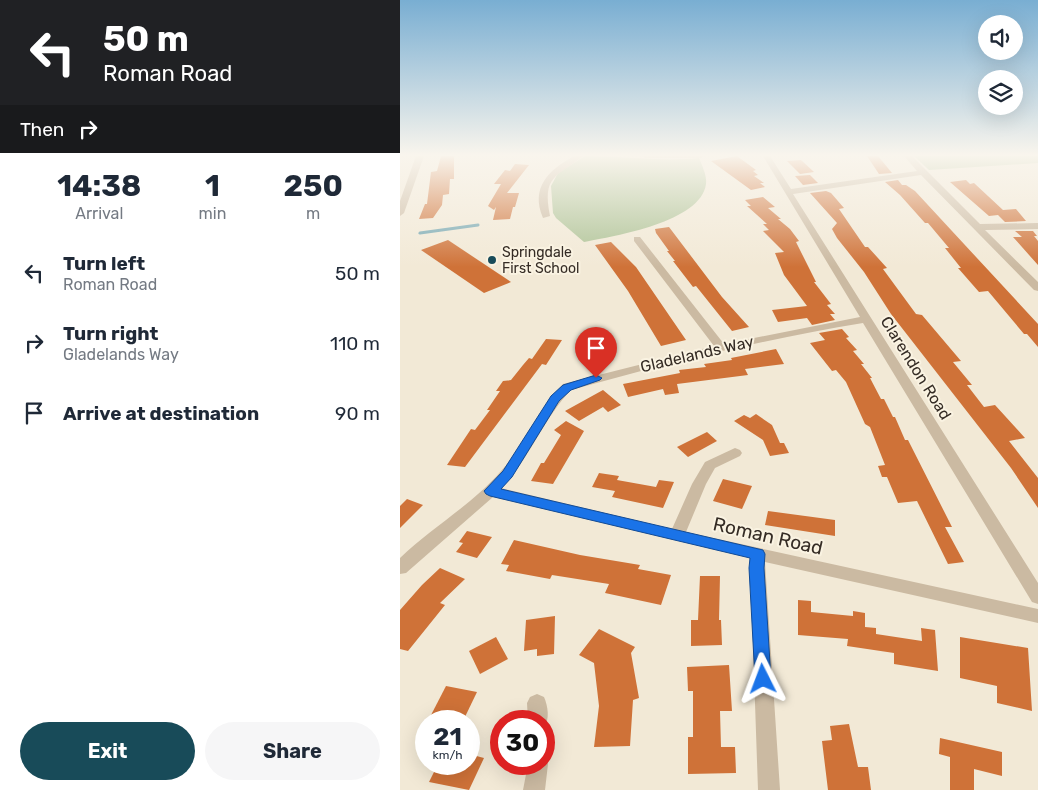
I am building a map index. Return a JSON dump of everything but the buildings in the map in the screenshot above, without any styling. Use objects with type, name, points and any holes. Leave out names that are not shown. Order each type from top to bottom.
[{"type":"street","points":[[400,213],[407,193]]},
{"type":"street","points":[[543,193],[546,216]]},
{"type":"street","name":"Clarendon Road","points":[[790,193],[1038,597]]},
{"type":"street","points":[[943,193],[1038,288]]},
{"type":"street","points":[[976,227],[1038,226]]},
{"type":"street","points":[[637,239],[721,348]]},
{"type":"street","name":"Gladelands Way","points":[[400,568],[410,556],[490,491],[507,474],[555,399],[567,387],[721,348],[818,327],[867,319]]},
{"type":"street","points":[[678,536],[699,484],[710,465],[735,453]]},
{"type":"street","name":"Roman Road","points":[[490,491],[678,536],[1038,616]]},
{"type":"street","points":[[758,554],[756,568],[769,790]]},
{"type":"street","points":[[534,790],[536,775]]},
{"type":"green space","points":[[552,193],[703,193],[701,197],[689,208],[655,225],[584,242],[556,218],[553,213]]},
{"type":"waterway","points":[[420,233],[478,225]]},
{"type":"place","name":"Springdale First School","points":[[492,260]]},
{"type":"route","points":[[596,378],[567,387],[555,399],[507,474],[490,491],[758,554],[756,568],[763,679]]}]
